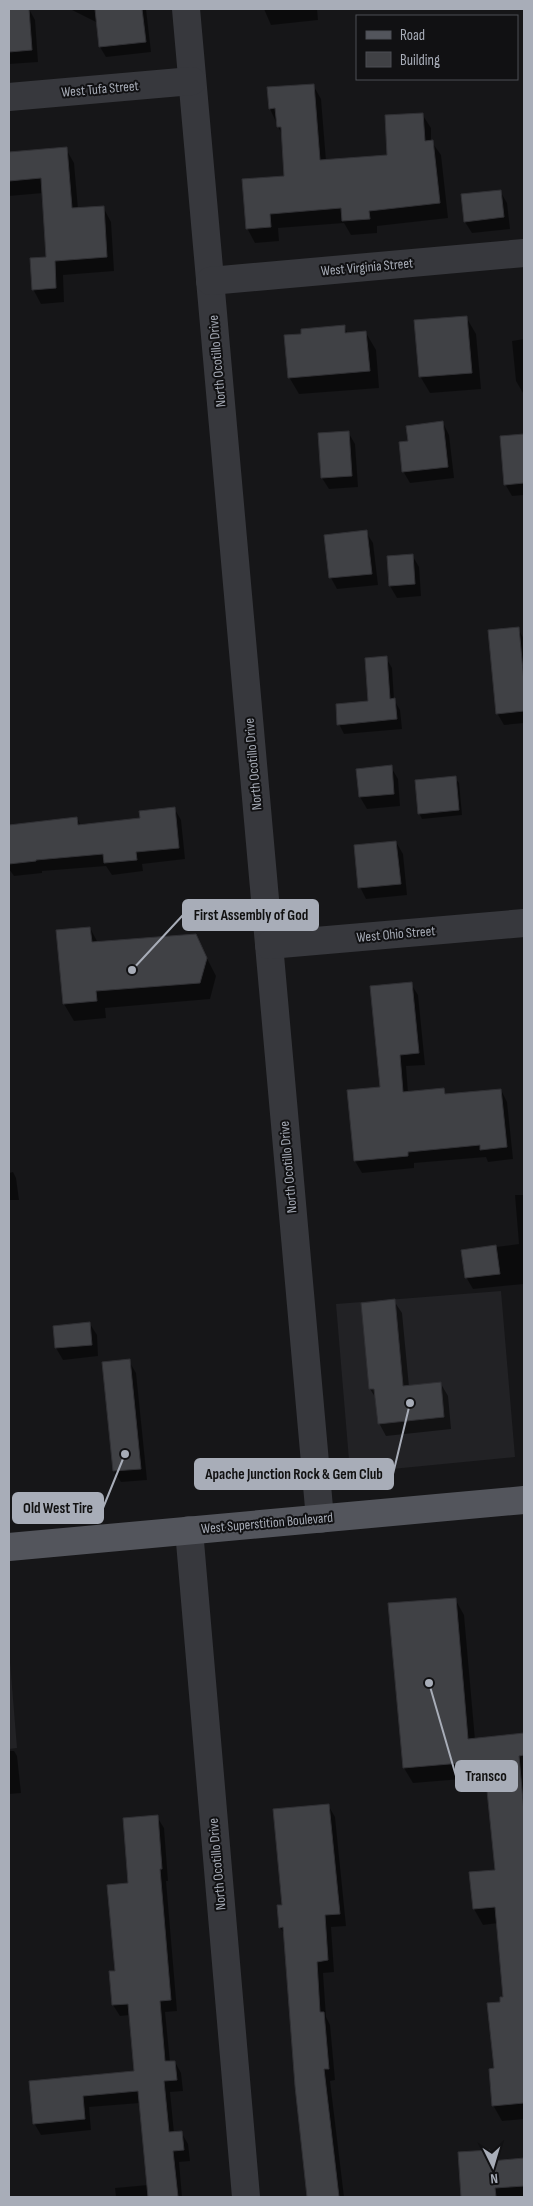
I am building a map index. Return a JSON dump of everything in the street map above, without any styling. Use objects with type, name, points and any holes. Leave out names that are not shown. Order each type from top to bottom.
[{"type":"main road","name":"West Superstition Boulevard","points":[[9,1547],[524,1500]]},
{"type":"street","name":"North Ocotillo Drive","points":[[186,9],[320,1519]]},
{"type":"street","name":"West Tufa Street","points":[[9,97],[192,81]]},
{"type":"street","name":"West Virginia Street","points":[[210,281],[524,253]]},
{"type":"street","name":"West Ohio Street","points":[[269,945],[524,923]]},
{"type":"street","name":"North Ocotillo Drive","points":[[189,1530],[246,2197]]},
{"type":"shaded area","points":[[501,1291],[515,1457],[361,1472],[349,1460],[336,1304]]},
{"type":"shaded area","points":[[9,1649],[17,1748],[9,1749]]},
{"type":"building","points":[[9,9],[29,9],[32,50],[9,52]]},
{"type":"building","points":[[95,9],[142,9],[146,42],[99,47]]},
{"type":"building","points":[[314,84],[320,160],[387,155],[385,115],[423,113],[425,141],[433,140],[440,203],[369,211],[370,219],[342,221],[341,208],[270,214],[271,227],[246,229],[242,179],[284,176],[281,127],[277,127],[275,108],[269,109],[267,87]]},
{"type":"building","points":[[67,147],[72,208],[104,206],[107,257],[55,261],[56,288],[32,290],[30,258],[46,257],[41,178],[9,181],[9,152]]},
{"type":"building","points":[[501,190],[504,217],[464,222],[461,194]]},
{"type":"building","points":[[467,316],[472,373],[419,377],[414,320]]},
{"type":"building","points":[[345,325],[345,333],[366,331],[370,371],[288,378],[284,335],[301,334],[301,329]]},
{"type":"building","points":[[443,421],[448,467],[402,472],[399,442],[408,441],[406,426]]},
{"type":"building","points":[[349,431],[352,476],[321,478],[318,433]]},
{"type":"building","points":[[524,434],[524,483],[504,485],[500,436]]},
{"type":"building","points":[[367,530],[372,574],[329,578],[324,535]]},
{"type":"building","points":[[413,554],[415,584],[389,586],[387,556]]},
{"type":"building","points":[[519,627],[524,682],[524,711],[496,714],[488,630]]},
{"type":"building","points":[[387,656],[390,699],[395,698],[397,719],[337,725],[336,704],[368,701],[365,658]]},
{"type":"building","points":[[392,765],[394,794],[359,797],[356,769]]},
{"type":"building","points":[[456,776],[459,810],[418,814],[415,780]]},
{"type":"building","points":[[175,807],[179,848],[136,852],[137,860],[104,863],[103,854],[9,864],[9,825],[77,817],[78,825],[140,818],[139,811]]},
{"type":"building","points":[[396,841],[401,884],[358,888],[354,845]]},
{"type":"building","points":[[90,927],[92,942],[196,934],[207,958],[200,983],[96,991],[97,1001],[63,1004],[56,930]]},
{"type":"building","points":[[412,982],[419,1053],[400,1055],[403,1092],[444,1088],[445,1094],[501,1089],[507,1147],[480,1150],[480,1145],[408,1152],[408,1156],[354,1161],[347,1090],[380,1087],[370,986]]},
{"type":"building","points":[[496,1245],[500,1274],[465,1278],[461,1250]]},
{"type":"building","points":[[395,1299],[403,1386],[441,1382],[444,1417],[378,1424],[374,1389],[369,1389],[361,1303]]},
{"type":"building","points":[[90,1322],[92,1345],[55,1348],[53,1326]]},
{"type":"building","points":[[130,1359],[141,1469],[113,1471],[102,1362]]},
{"type":"building","points":[[456,1598],[468,1739],[524,1733],[524,1755],[519,1756],[524,1812],[524,2103],[492,2106],[489,2069],[494,2068],[487,2003],[500,2002],[500,1997],[503,1997],[495,1907],[473,1909],[469,1872],[495,1870],[484,1761],[403,1768],[388,1603]]},
{"type":"building","points":[[329,1804],[340,1914],[325,1915],[328,1960],[317,1962],[320,2012],[324,2012],[329,2069],[324,2069],[339,2197],[307,2197],[295,2086],[283,1927],[279,1928],[277,1905],[282,1905],[273,1809]]},
{"type":"building","points":[[158,1815],[162,1869],[160,1869],[171,2000],[160,2001],[165,2061],[175,2061],[177,2080],[164,2081],[169,2132],[182,2131],[184,2150],[173,2151],[178,2197],[148,2197],[138,2091],[83,2096],[85,2119],[33,2124],[29,2081],[134,2071],[128,2004],[112,2005],[109,1971],[115,1971],[107,1885],[128,1883],[123,1818]]},
{"type":"building","points":[[490,2150],[491,2161],[524,2158],[524,2186],[495,2188],[496,2197],[461,2197],[458,2152]]},
{"type":"place","name":"First Assembly of God","points":[[132,970]]},
{"type":"place","name":"Apache Junction Rock & Gem Club","points":[[410,1403]]},
{"type":"place","name":"Old West Tire","points":[[125,1454]]},
{"type":"place","name":"Transco","points":[[429,1683]]}]
